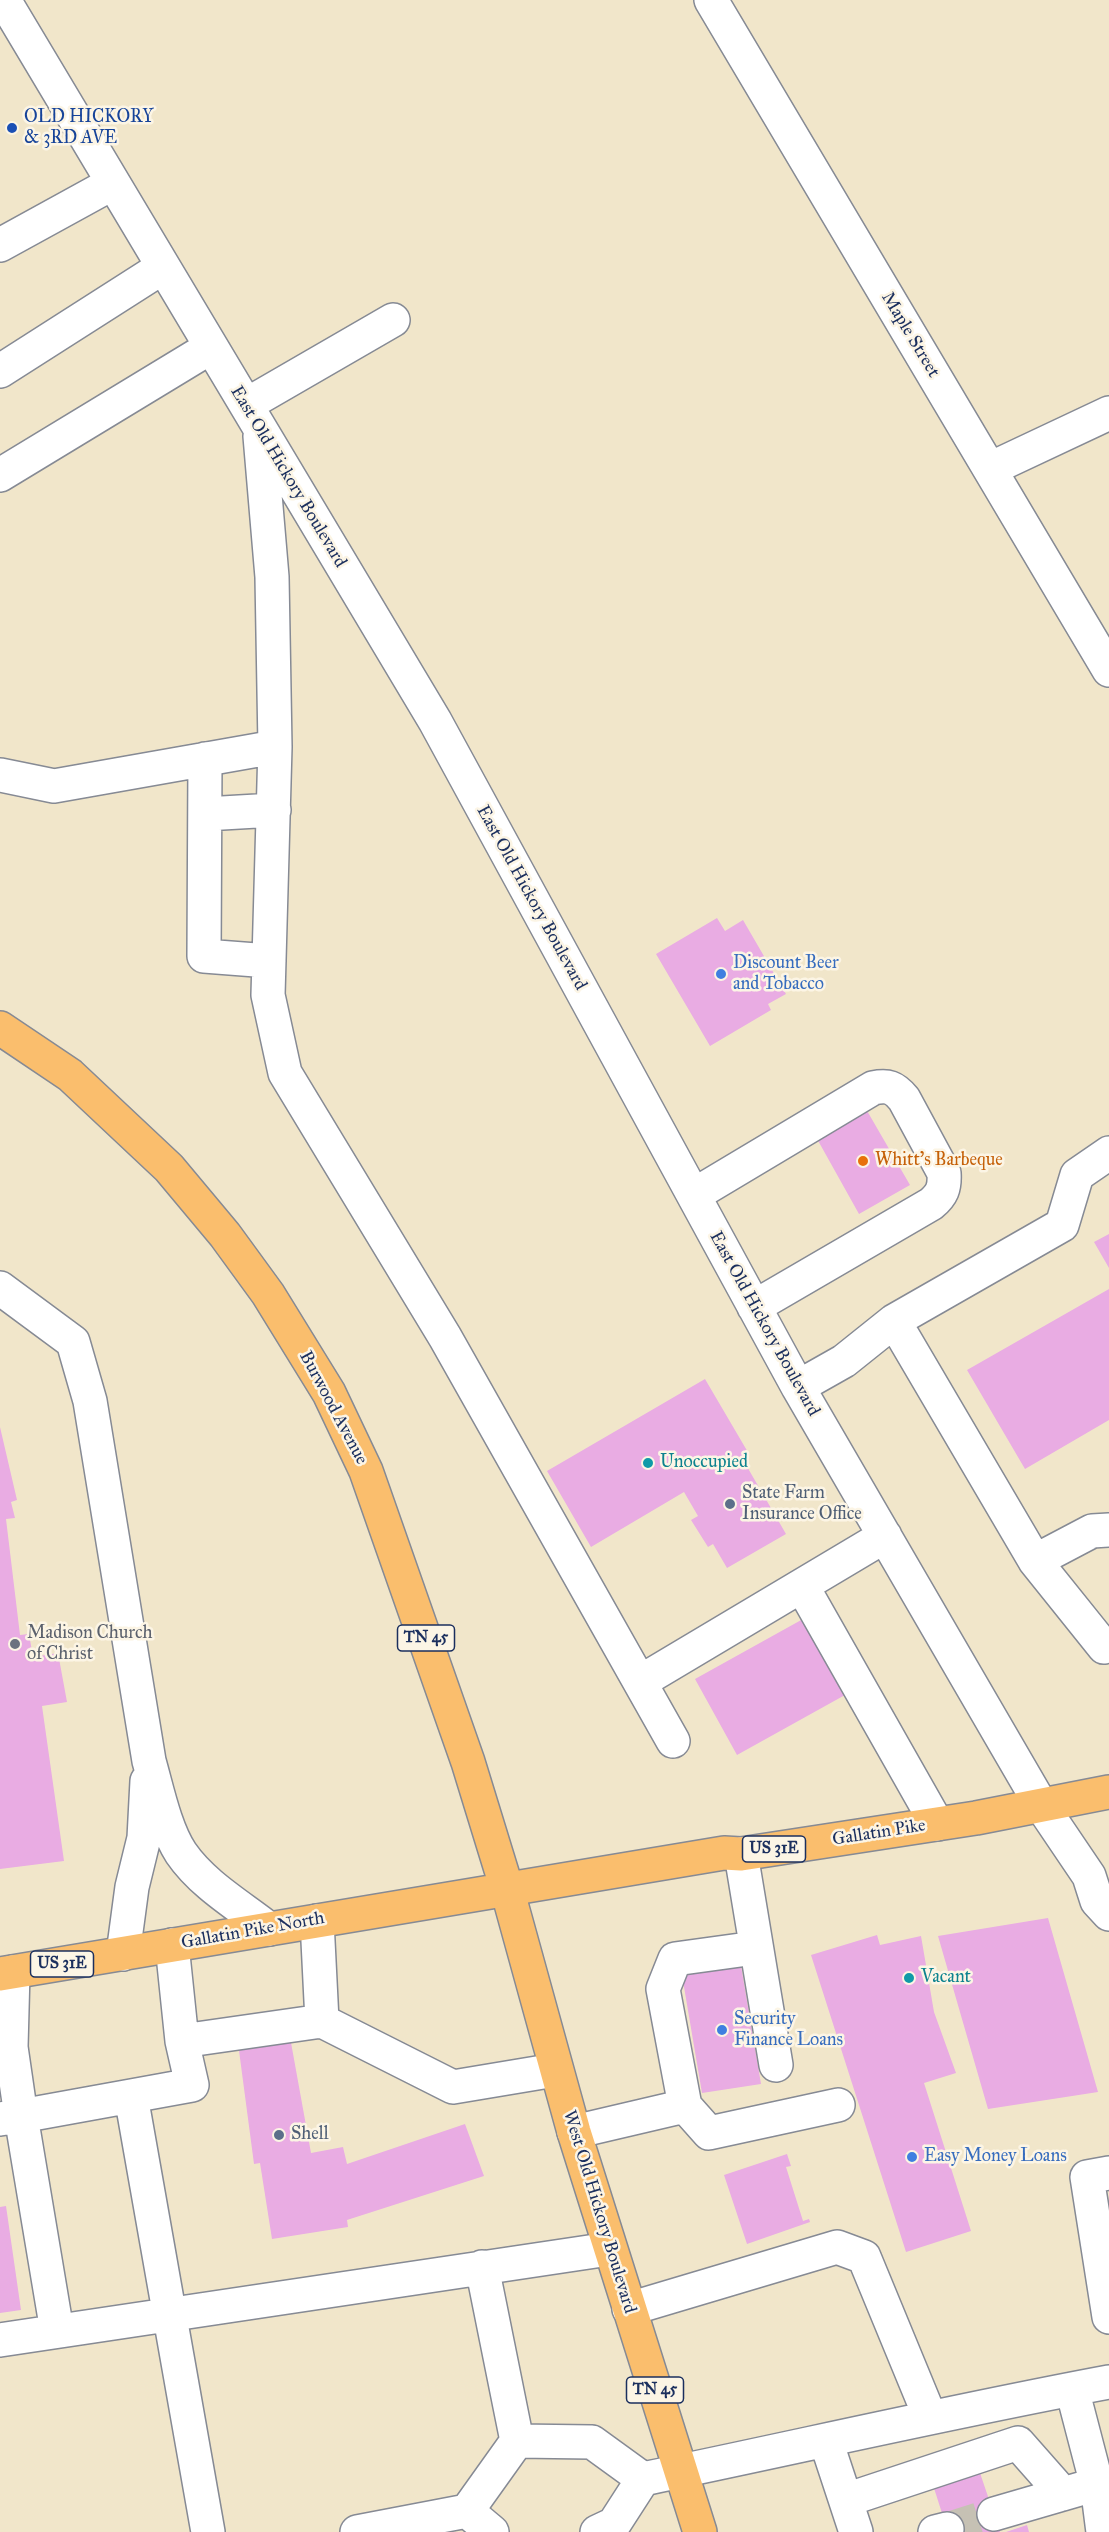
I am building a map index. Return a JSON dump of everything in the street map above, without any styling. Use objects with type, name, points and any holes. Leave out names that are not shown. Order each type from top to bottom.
[{"type":"main road","name":"Burwood Avenue","points":[[0,1028],[70,1075],[170,1168],[225,1235],[268,1294],[329,1394],[366,1471],[402,1569],[468,1762],[507,1889]]},
{"type":"main road","name":"Gallatin Pike","points":[[507,1889],[724,1853],[741,1854],[937,1824],[1109,1792]]},
{"type":"main road","name":"Gallatin Pike North","points":[[6,1973],[507,1889]]},
{"type":"main road","name":"West Old Hickory Boulevard","points":[[507,1889],[555,2070],[609,2249],[700,2532]]},
{"type":"street","name":"East Old Hickory Boulevard","points":[[4,0],[435,721],[798,1387],[1041,1804],[1089,1876],[1097,1901],[1109,1914]]},
{"type":"street","name":"Maple Street","points":[[711,0],[1108,667]]},
{"type":"street","points":[[0,245],[113,183]]},
{"type":"street","points":[[0,371],[163,267]]},
{"type":"street","points":[[393,320],[253,417],[272,577],[275,747],[268,995],[285,1072],[445,1337],[673,1741]]},
{"type":"street","points":[[0,475],[211,346]]},
{"type":"street","points":[[990,469],[1109,413]]},
{"type":"street","points":[[0,775],[54,786],[275,747]]},
{"type":"street","points":[[205,759],[204,956],[269,961]]},
{"type":"street","points":[[205,814],[274,810]]},
{"type":"street","points":[[694,1196],[873,1088],[885,1086],[896,1088],[904,1098],[944,1173],[945,1186],[940,1196],[931,1204],[754,1306]]},
{"type":"street","points":[[798,1387],[844,1361],[894,1321],[1062,1225],[1077,1175],[1109,1153]]},
{"type":"street","points":[[0,1288],[74,1342],[84,1373],[149,1761],[164,1813],[180,1852],[201,1876],[269,1929]]},
{"type":"street","points":[[894,1321],[1035,1561],[1104,1647],[1109,1646]]},
{"type":"street","points":[[1035,1561],[1092,1532],[1109,1530]]},
{"type":"street","points":[[639,1682],[885,1536]]},
{"type":"street","points":[[802,1586],[937,1824]]},
{"type":"street","points":[[123,1953],[132,1887],[144,1838],[149,1761]]},
{"type":"street","points":[[741,1854],[776,2065]]},
{"type":"street","points":[[317,1921],[322,2021]]},
{"type":"street","points":[[11,2118],[192,2085],[182,2041],[172,1945]]},
{"type":"street","points":[[755,1948],[675,1959],[663,1989],[685,2106],[709,2133],[838,2105]]},
{"type":"street","points":[[6,1973],[11,2047],[11,2118],[57,2331]]},
{"type":"street","points":[[182,2041],[322,2021],[453,2087],[555,2070]]},
{"type":"street","points":[[131,2096],[208,2532]]},
{"type":"street","points":[[574,2132],[685,2106]]},
{"type":"street","points":[[1109,2173],[1087,2177],[1109,2316]]},
{"type":"street","points":[[629,2309],[837,2247],[864,2257],[930,2417]]},
{"type":"street","points":[[0,2340],[609,2249]]},
{"type":"street","points":[[357,2532],[467,2511],[517,2441],[482,2267]]},
{"type":"street","points":[[597,2532],[614,2524],[643,2479],[930,2417],[1109,2382]]},
{"type":"street","points":[[1072,2389],[1097,2485],[1103,2532]]},
{"type":"street","points":[[517,2441],[592,2442],[643,2479]]},
{"type":"street","points":[[826,2441],[856,2532]]},
{"type":"street","points":[[846,2500],[1018,2443],[1063,2494]]},
{"type":"street","points":[[994,2514],[1097,2485]]},
{"type":"street","points":[[467,2511],[492,2532]]},
{"type":"building","name":"Discount Beer and Tobacco","points":[[717,918],[725,931],[743,920],[786,994],[768,1004],[771,1010],[710,1046],[656,954]]},
{"type":"building","name":"Whitt's Barbeque","points":[[866,1109],[910,1185],[859,1214],[816,1137]]},
{"type":"building","points":[[1109,1234],[1109,1268],[1094,1242]]},
{"type":"building","points":[[1109,1289],[1109,1420],[1025,1469],[967,1370]]},
{"type":"building","name":"Unoccupied","points":[[705,1379],[749,1454],[742,1458],[786,1534],[727,1568],[713,1544],[708,1547],[691,1520],[698,1516],[684,1492],[591,1547],[547,1471]]},
{"type":"building","name":"Madison Church of Christ","points":[[0,1427],[17,1500],[11,1502],[15,1518],[6,1519],[20,1635],[29,1634],[33,1657],[58,1653],[67,1702],[42,1706],[64,1861],[0,1869]]},
{"type":"building","points":[[803,1619],[845,1695],[737,1755],[695,1679]]},
{"type":"building","points":[[1048,1918],[1098,2092],[988,2109],[938,1936]]},
{"type":"building","name":"Easy Money Loans","points":[[877,1935],[880,1945],[921,1936],[934,2012],[956,2073],[924,2083],[971,2231],[906,2252],[811,1955]]},
{"type":"building","name":"Security Finance Loans","points":[[741,1966],[761,2084],[702,2093],[682,1975]]},
{"type":"building","name":"Shell","points":[[290,2037],[311,2153],[343,2147],[347,2164],[465,2124],[484,2176],[347,2220],[348,2227],[272,2239],[260,2163],[254,2164],[238,2043]]},
{"type":"building","points":[[787,2154],[791,2166],[786,2167],[803,2221],[809,2219],[810,2222],[747,2244],[724,2175]]},
{"type":"building","points":[[6,2206],[21,2310],[0,2313],[0,2207]]},
{"type":"building","points":[[979,2470],[1000,2532],[948,2532],[933,2485]]},
{"type":"building","points":[[1027,2525],[1029,2532],[1006,2532]]},
{"type":"tunnel","points":[[947,2529],[994,2514]]},
{"type":"place","name":"OLD HICKORY & 3RD AVE","points":[[12,128]]},
{"type":"place","name":"Discount Beer and Tobacco","points":[[721,974]]},
{"type":"place","name":"Whitt's Barbeque","points":[[863,1161]]},
{"type":"place","name":"Unoccupied","points":[[648,1463]]},
{"type":"place","name":"State Farm Insurance Office","points":[[730,1504]]},
{"type":"place","name":"Madison Church of Christ","points":[[15,1644]]},
{"type":"place","name":"Vacant","points":[[909,1978]]},
{"type":"place","name":"Security Finance Loans","points":[[722,2030]]},
{"type":"place","name":"Shell","points":[[279,2135]]},
{"type":"place","name":"Easy Money Loans","points":[[912,2157]]}]
